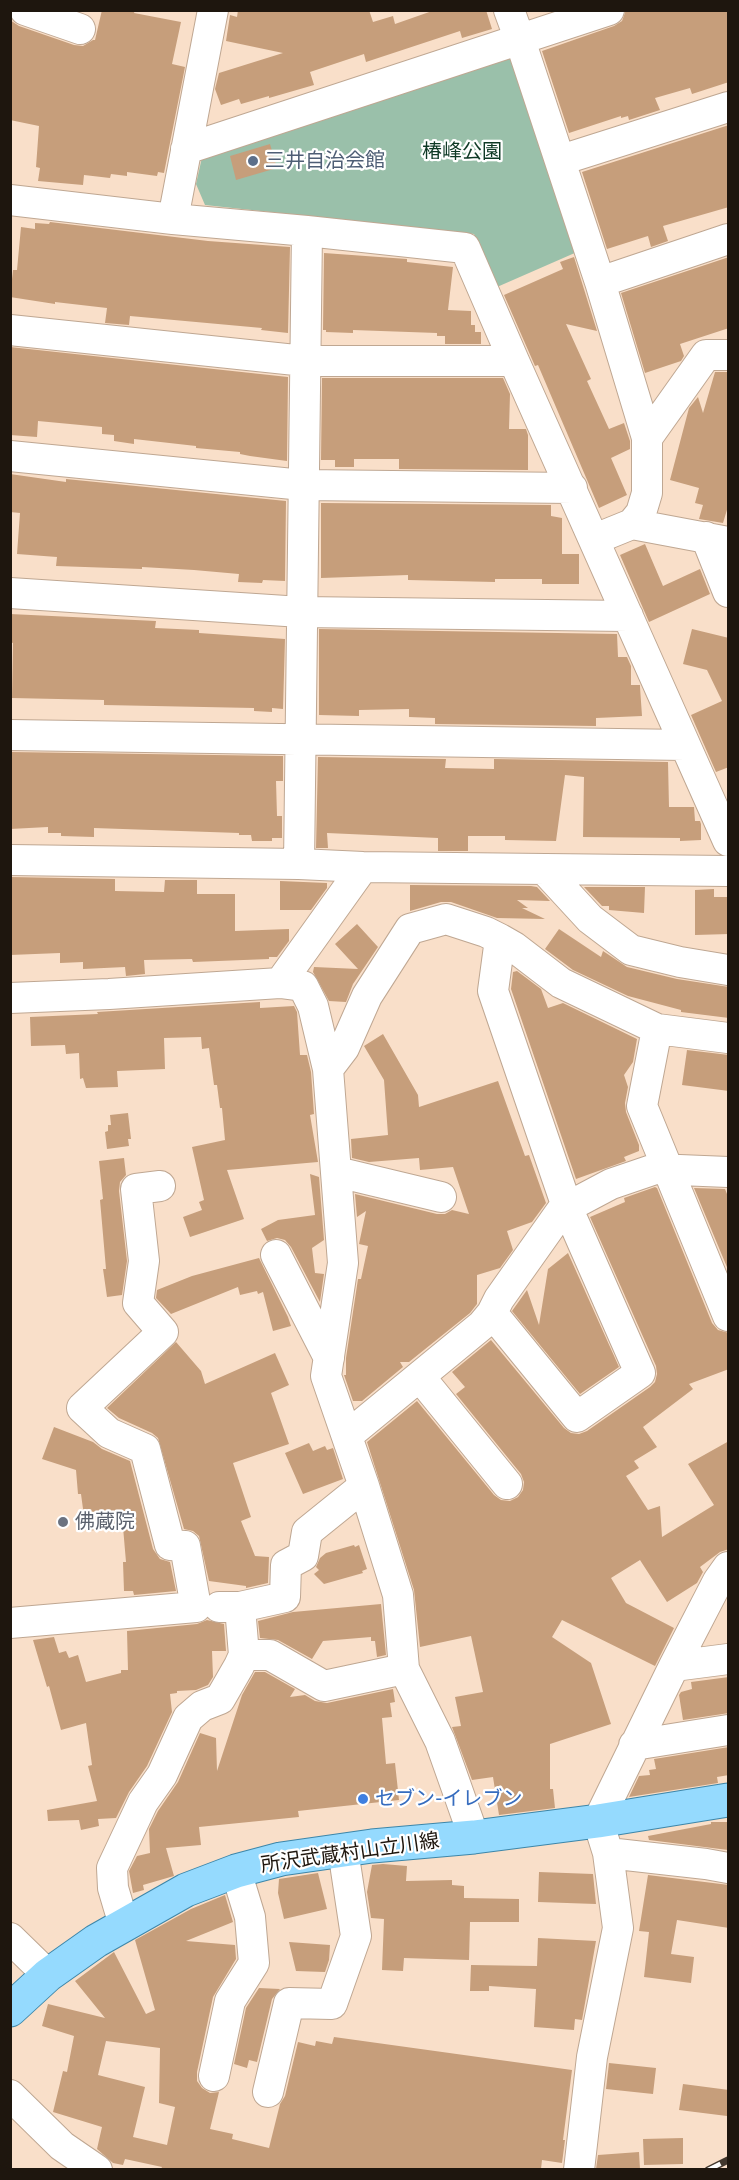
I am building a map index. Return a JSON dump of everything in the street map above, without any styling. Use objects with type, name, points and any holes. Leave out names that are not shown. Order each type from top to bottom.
[{"type":"main road","name":"所沢武蔵村山立川線","points":[[10,2010],[48,1975],[96,1941],[186,1890],[236,1871],[281,1859],[343,1850],[474,1837],[598,1821],[729,1800]]},
{"type":"street","points":[[25,10],[80,29]]},
{"type":"street","points":[[173,219],[213,10]]},
{"type":"street","points":[[509,10],[561,160],[647,438],[647,493],[642,513],[632,524],[595,539]]},
{"type":"street","points":[[186,149],[609,10]]},
{"type":"street","points":[[561,160],[729,107]]},
{"type":"street","points":[[10,200],[465,248],[729,841]]},
{"type":"street","points":[[299,864],[307,231]]},
{"type":"street","points":[[600,282],[729,239]]},
{"type":"street","points":[[10,330],[305,361],[514,362]]},
{"type":"street","points":[[647,438],[706,355],[729,355]]},
{"type":"street","points":[[10,456],[303,485],[572,488]]},
{"type":"street","points":[[632,524],[723,540],[729,592]]},
{"type":"street","points":[[10,594],[301,612],[628,616]]},
{"type":"street","points":[[10,735],[685,745]]},
{"type":"street","points":[[10,861],[729,871]]},
{"type":"street","points":[[280,983],[363,867]]},
{"type":"street","points":[[544,869],[590,919],[631,950],[680,962],[729,970]]},
{"type":"street","points":[[328,1069],[344,1048],[367,996],[410,929],[446,919],[500,939],[561,983],[657,1029],[729,1038]]},
{"type":"street","points":[[492,1313],[578,1417],[640,1373],[567,1207],[493,991],[500,939]]},
{"type":"street","points":[[10,998],[280,983],[303,986],[313,1006],[328,1069],[343,1263],[326,1376],[348,1436],[398,1595],[404,1670],[440,1741],[474,1837]]},
{"type":"street","points":[[657,1029],[642,1106],[729,1316]]},
{"type":"street","points":[[348,1436],[482,1325],[562,1210],[611,1184],[655,1169],[729,1172]]},
{"type":"street","points":[[337,1172],[441,1197]]},
{"type":"street","points":[[160,1186],[136,1189],[144,1261],[138,1303],[163,1332],[82,1408],[109,1433],[144,1449],[170,1545],[185,1546],[195,1607]]},
{"type":"street","points":[[276,1255],[329,1358]]},
{"type":"street","points":[[420,1377],[507,1485]]},
{"type":"street","points":[[10,1623],[195,1607],[240,1607],[285,1597],[286,1564],[303,1556],[307,1532],[364,1486]]},
{"type":"street","points":[[579,2169],[592,2057],[618,1928],[608,1853],[598,1821],[718,1581],[729,1568]]},
{"type":"street","points":[[124,1925],[113,1888],[112,1868],[143,1802],[162,1775],[188,1718],[202,1706],[220,1699],[244,1655],[240,1607]]},
{"type":"street","points":[[244,1655],[270,1655],[324,1686],[404,1670]]},
{"type":"street","points":[[674,1666],[729,1659]]},
{"type":"street","points":[[634,1745],[729,1730]]},
{"type":"street","points":[[268,2092],[289,2003],[332,2004],[356,1936],[343,1850]]},
{"type":"street","points":[[608,1853],[729,1868]]},
{"type":"street","points":[[214,2076],[230,2001],[254,1963],[250,1917],[236,1871]]},
{"type":"street","points":[[10,1938],[48,1975]]},
{"type":"street","points":[[10,2095],[56,2158],[97,2169]]},
{"type":"green space","name":"椿峰公園","points":[[506,53],[516,59],[577,252],[497,287],[474,234],[205,205],[196,184],[203,153]]},
{"type":"building","points":[[102,10],[135,10],[134,13],[181,22],[172,64],[185,67],[164,173],[158,172],[157,176],[127,172],[127,176],[111,174],[110,178],[84,175],[83,185],[38,181],[40,168],[36,167],[39,126],[10,120],[10,20],[19,26],[83,46],[95,40]]},
{"type":"building","points":[[238,10],[369,10],[373,22],[393,16],[395,24],[435,10],[486,10],[492,29],[462,38],[460,31],[366,62],[364,54],[310,72],[314,85],[269,98],[269,96],[241,104],[239,99],[221,105],[215,89],[219,73],[283,53],[226,41],[230,15],[237,17]]},
{"type":"building","points":[[626,10],[729,10],[729,82],[692,94],[690,88],[655,98],[660,110],[629,120],[628,116],[621,118],[621,116],[569,133],[542,51],[614,26],[622,21]]},
{"type":"building","points":[[729,125],[729,207],[663,226],[668,241],[651,247],[648,236],[607,249],[582,172]]},
{"type":"building","name":"三井自治会館","points":[[270,144],[277,168],[236,180],[230,156]]},
{"type":"building","points":[[50,222],[208,241],[290,247],[288,333],[261,330],[262,328],[130,316],[129,325],[105,323],[107,308],[55,302],[55,304],[10,297],[13,270],[17,270],[21,227],[35,229],[35,223],[49,224]]},
{"type":"building","points":[[324,253],[407,259],[407,262],[453,267],[448,310],[471,311],[471,325],[475,325],[475,332],[481,332],[481,344],[445,344],[445,336],[437,336],[437,333],[353,330],[353,333],[326,332],[323,330]]},
{"type":"building","points":[[574,257],[597,331],[566,324],[591,379],[587,381],[609,429],[624,423],[630,441],[630,449],[611,458],[627,495],[599,508],[538,365],[535,366],[504,295],[563,269],[560,262]]},
{"type":"building","points":[[729,257],[729,328],[680,344],[684,356],[681,361],[645,373],[621,293]]},
{"type":"building","points":[[10,347],[288,377],[287,461],[250,456],[240,454],[240,452],[196,448],[196,446],[134,439],[134,444],[114,441],[114,435],[102,434],[102,427],[38,421],[37,437],[10,435]]},
{"type":"building","points":[[715,372],[729,372],[729,503],[723,523],[699,519],[703,505],[695,503],[699,488],[670,480],[689,408],[698,397],[703,413]]},
{"type":"building","points":[[322,378],[503,378],[510,394],[509,429],[526,429],[528,435],[528,470],[399,469],[399,459],[354,459],[354,467],[335,467],[335,460],[321,460]]},
{"type":"building","points":[[10,474],[66,482],[66,479],[286,501],[285,581],[238,582],[239,574],[194,570],[56,566],[57,557],[17,554],[20,513],[10,512]]},
{"type":"building","points":[[321,503],[551,505],[551,516],[562,518],[562,554],[579,554],[579,584],[542,584],[542,579],[495,579],[495,582],[408,580],[408,575],[321,578]]},
{"type":"building","points":[[645,544],[663,586],[700,569],[710,594],[649,622],[620,555]]},
{"type":"building","points":[[10,614],[156,621],[155,628],[285,639],[283,709],[272,708],[272,712],[254,711],[254,708],[104,705],[104,700],[12,698],[13,643],[10,642]]},
{"type":"building","points":[[319,629],[617,634],[618,657],[627,657],[631,666],[631,685],[640,685],[642,716],[596,718],[596,726],[435,724],[435,718],[409,717],[409,709],[359,710],[359,716],[319,715]]},
{"type":"building","points":[[692,629],[729,638],[729,767],[716,772],[691,715],[722,701],[707,670],[683,664]]},
{"type":"building","points":[[10,752],[283,756],[283,781],[276,781],[277,816],[282,816],[282,838],[272,838],[272,841],[252,841],[251,835],[239,835],[239,833],[94,828],[94,837],[61,836],[61,833],[48,833],[48,827],[10,829]]},
{"type":"building","points":[[318,757],[446,759],[445,768],[494,769],[494,759],[668,762],[669,807],[694,807],[695,821],[700,821],[701,824],[701,840],[583,837],[584,777],[565,775],[556,841],[505,840],[505,836],[468,836],[468,851],[438,851],[438,838],[327,833],[328,848],[316,848]]},
{"type":"building","points":[[10,877],[115,879],[115,891],[164,892],[165,880],[197,880],[197,894],[235,894],[235,931],[289,929],[289,941],[277,957],[269,957],[269,959],[193,962],[192,959],[144,960],[145,974],[126,976],[125,967],[83,969],[83,962],[60,963],[60,953],[10,955]]},
{"type":"building","points":[[280,881],[327,883],[327,888],[311,910],[280,910]]},
{"type":"building","points":[[410,885],[531,886],[537,887],[550,901],[517,900],[528,908],[522,908],[545,919],[497,918],[451,902],[441,902],[410,911]]},
{"type":"building","points":[[584,887],[645,887],[644,913],[609,910],[609,906],[602,906]]},
{"type":"building","points":[[714,889],[714,897],[729,897],[729,934],[695,935],[695,890]]},
{"type":"building","points":[[357,924],[378,947],[353,984],[346,1002],[329,1001],[313,972],[314,967],[358,969],[335,944]]},
{"type":"building","points":[[559,929],[601,957],[603,951],[627,967],[677,979],[729,987],[729,1018],[681,1012],[681,1010],[628,996],[573,970],[545,949]]},
{"type":"building","points":[[517,971],[541,989],[548,1008],[563,1003],[637,1039],[633,1062],[624,1075],[628,1087],[626,1112],[639,1145],[639,1151],[624,1157],[626,1161],[576,1179],[511,989],[513,972]]},
{"type":"building","points":[[260,1002],[260,1008],[294,1006],[297,1012],[300,1055],[307,1055],[311,1072],[314,1114],[310,1115],[318,1162],[227,1170],[244,1219],[190,1237],[183,1217],[202,1210],[199,1202],[204,1200],[192,1147],[225,1140],[222,1108],[220,1108],[217,1085],[214,1085],[209,1048],[202,1049],[201,1037],[164,1038],[165,1069],[117,1071],[118,1087],[86,1088],[83,1078],[80,1079],[79,1053],[66,1054],[65,1045],[31,1046],[30,1017]]},
{"type":"building","points":[[383,1034],[418,1095],[419,1107],[498,1081],[525,1156],[529,1155],[546,1203],[532,1222],[507,1231],[513,1250],[500,1268],[477,1275],[477,1304],[470,1313],[409,1362],[400,1362],[403,1367],[362,1401],[353,1401],[344,1375],[346,1375],[346,1358],[358,1279],[361,1279],[368,1246],[359,1244],[366,1211],[357,1217],[355,1194],[437,1214],[445,1214],[452,1210],[469,1214],[453,1167],[420,1170],[419,1158],[369,1162],[352,1158],[351,1139],[388,1135],[384,1080],[364,1046]]},
{"type":"building","points":[[687,1050],[729,1055],[729,1091],[682,1085]]},
{"type":"building","points":[[128,1113],[131,1139],[128,1139],[129,1146],[107,1149],[105,1132],[108,1131],[108,1125],[111,1125],[110,1115]]},
{"type":"building","points":[[124,1158],[126,1175],[120,1182],[119,1191],[127,1261],[122,1295],[107,1297],[103,1269],[106,1269],[99,1161]]},
{"type":"building","points":[[310,1174],[319,1177],[324,1240],[312,1248],[315,1273],[324,1274],[320,1302],[291,1247],[285,1240],[277,1238],[267,1241],[261,1229],[278,1220],[315,1215]]},
{"type":"building","points":[[655,1187],[712,1323],[718,1330],[729,1333],[729,1369],[689,1384],[693,1389],[643,1427],[657,1447],[634,1461],[639,1468],[626,1476],[648,1510],[660,1506],[662,1537],[714,1505],[688,1464],[729,1441],[729,1549],[720,1552],[700,1567],[703,1572],[697,1583],[667,1602],[640,1560],[611,1578],[626,1603],[674,1628],[655,1666],[562,1620],[552,1637],[591,1663],[611,1724],[550,1744],[550,1789],[553,1789],[555,1808],[499,1815],[493,1777],[472,1780],[452,1727],[461,1726],[455,1697],[483,1692],[471,1636],[420,1647],[414,1590],[367,1442],[417,1401],[494,1495],[501,1500],[510,1501],[518,1497],[523,1490],[524,1482],[521,1474],[456,1394],[465,1387],[452,1372],[491,1340],[564,1428],[571,1433],[579,1434],[587,1431],[650,1387],[655,1382],[656,1366],[590,1217],[625,1202],[624,1198]]},
{"type":"building","points":[[694,1188],[725,1189],[729,1199],[729,1272]]},
{"type":"building","points":[[568,1253],[619,1367],[580,1394],[512,1311],[527,1290],[539,1325],[548,1269]]},
{"type":"building","points":[[259,1258],[291,1326],[273,1331],[263,1292],[240,1295],[238,1287],[171,1314],[156,1298],[157,1290],[192,1276]]},
{"type":"building","points":[[176,1342],[201,1371],[205,1384],[275,1353],[289,1385],[271,1393],[289,1444],[233,1463],[251,1517],[241,1521],[255,1556],[269,1557],[268,1583],[246,1588],[246,1586],[209,1581],[199,1536],[193,1531],[184,1529],[158,1438],[119,1418],[107,1408]]},
{"type":"building","points":[[54,1427],[93,1442],[102,1449],[130,1461],[153,1549],[160,1559],[170,1562],[176,1591],[134,1595],[133,1591],[124,1591],[123,1562],[126,1562],[123,1527],[86,1531],[81,1494],[78,1494],[76,1470],[42,1459]]},
{"type":"building","points":[[309,1443],[313,1451],[325,1446],[327,1450],[333,1448],[343,1479],[303,1494],[285,1453]]},
{"type":"building","points":[[354,1545],[355,1547],[359,1545],[367,1569],[362,1571],[363,1573],[324,1584],[314,1574],[319,1570],[316,1567],[320,1558],[326,1553]]},
{"type":"building","points":[[381,1604],[386,1655],[377,1657],[375,1641],[371,1641],[371,1637],[323,1641],[312,1659],[278,1640],[260,1638],[258,1621],[293,1612]]},
{"type":"building","points":[[207,1620],[224,1624],[226,1651],[212,1651],[213,1677],[208,1685],[196,1690],[177,1691],[177,1693],[170,1694],[172,1712],[147,1766],[129,1792],[116,1818],[98,1819],[99,1826],[81,1830],[79,1820],[48,1821],[47,1810],[97,1801],[88,1766],[92,1765],[86,1723],[61,1730],[33,1640],[54,1637],[59,1653],[66,1651],[69,1658],[78,1655],[86,1682],[121,1673],[121,1670],[128,1670],[127,1631],[197,1624]]},
{"type":"building","points":[[255,1672],[265,1672],[295,1689],[290,1697],[305,1695],[315,1701],[327,1703],[393,1689],[395,1702],[390,1703],[392,1717],[382,1718],[386,1764],[395,1763],[399,1800],[298,1811],[299,1817],[199,1827],[201,1845],[166,1848],[174,1876],[143,1885],[144,1890],[133,1893],[129,1871],[137,1856],[150,1853],[149,1829],[178,1782],[200,1733],[216,1738],[217,1771],[242,1695]]},
{"type":"building","points":[[729,1677],[729,1713],[683,1720],[679,1695],[681,1692],[692,1689],[691,1682]]},
{"type":"building","points":[[729,1747],[729,1775],[717,1777],[718,1783],[629,1797],[639,1776],[650,1775],[649,1770],[656,1769],[654,1759]]},
{"type":"building","points":[[711,1822],[728,1822],[728,1850],[649,1840],[648,1836],[711,1824]]},
{"type":"building","points":[[372,1865],[407,1866],[406,1881],[452,1880],[452,1885],[464,1886],[464,1898],[519,1899],[519,1922],[470,1922],[469,1960],[404,1958],[403,1971],[382,1970],[384,1919],[371,1918],[367,1892]]},
{"type":"building","points":[[539,1872],[593,1874],[596,1904],[538,1902]]},
{"type":"building","points":[[318,1873],[327,1909],[284,1919],[278,1893],[279,1879]]},
{"type":"building","points":[[648,1875],[729,1885],[729,1928],[677,1920],[671,1954],[694,1957],[691,1983],[644,1977],[649,1932],[639,1931]]},
{"type":"building","points":[[225,1895],[233,1922],[186,1941],[235,1945],[236,1959],[213,1997],[197,2072],[197,2081],[202,2088],[210,2093],[219,2092],[210,2129],[233,2134],[232,2139],[269,2148],[298,2042],[315,2046],[316,2041],[332,2044],[334,2037],[572,2070],[562,2163],[542,2160],[541,2169],[161,2169],[162,2167],[125,2159],[123,2165],[113,2163],[97,2149],[102,2127],[53,2112],[63,2071],[67,2072],[74,2036],[42,2026],[48,2004],[105,2018],[75,1981],[114,1952],[146,2014],[155,2010],[135,1940],[191,1909]],"holes":[[[106,2041],[160,2048],[159,2103],[175,2107],[167,2145],[133,2137],[145,2087],[98,2075]]]},
{"type":"building","points":[[538,1938],[596,1941],[582,2020],[575,2019],[574,2030],[534,2027],[536,1989],[489,1986],[489,1991],[470,1991],[471,1965],[537,1966]]},
{"type":"building","points":[[289,1942],[330,1945],[325,1972],[296,1971]]},
{"type":"building","points":[[259,1988],[280,1989],[272,1999],[257,2062],[249,2060],[247,2068],[234,2064],[246,2008]]},
{"type":"building","points":[[609,2063],[656,2068],[653,2094],[606,2089]]},
{"type":"building","points":[[683,2084],[729,2090],[727,2116],[679,2110]]},
{"type":"building","points":[[683,2138],[683,2164],[644,2165],[643,2139]]},
{"type":"building","points":[[639,2152],[640,2169],[596,2169],[598,2155]]},
{"type":"railway","points":[[708,2170],[728,2160]]},
{"type":"place","name":"三井自治会館","points":[[253,161]]},
{"type":"place","name":"佛蔵院","points":[[63,1522]]},
{"type":"place","name":"セブン-イレブン","points":[[363,1799]]}]
